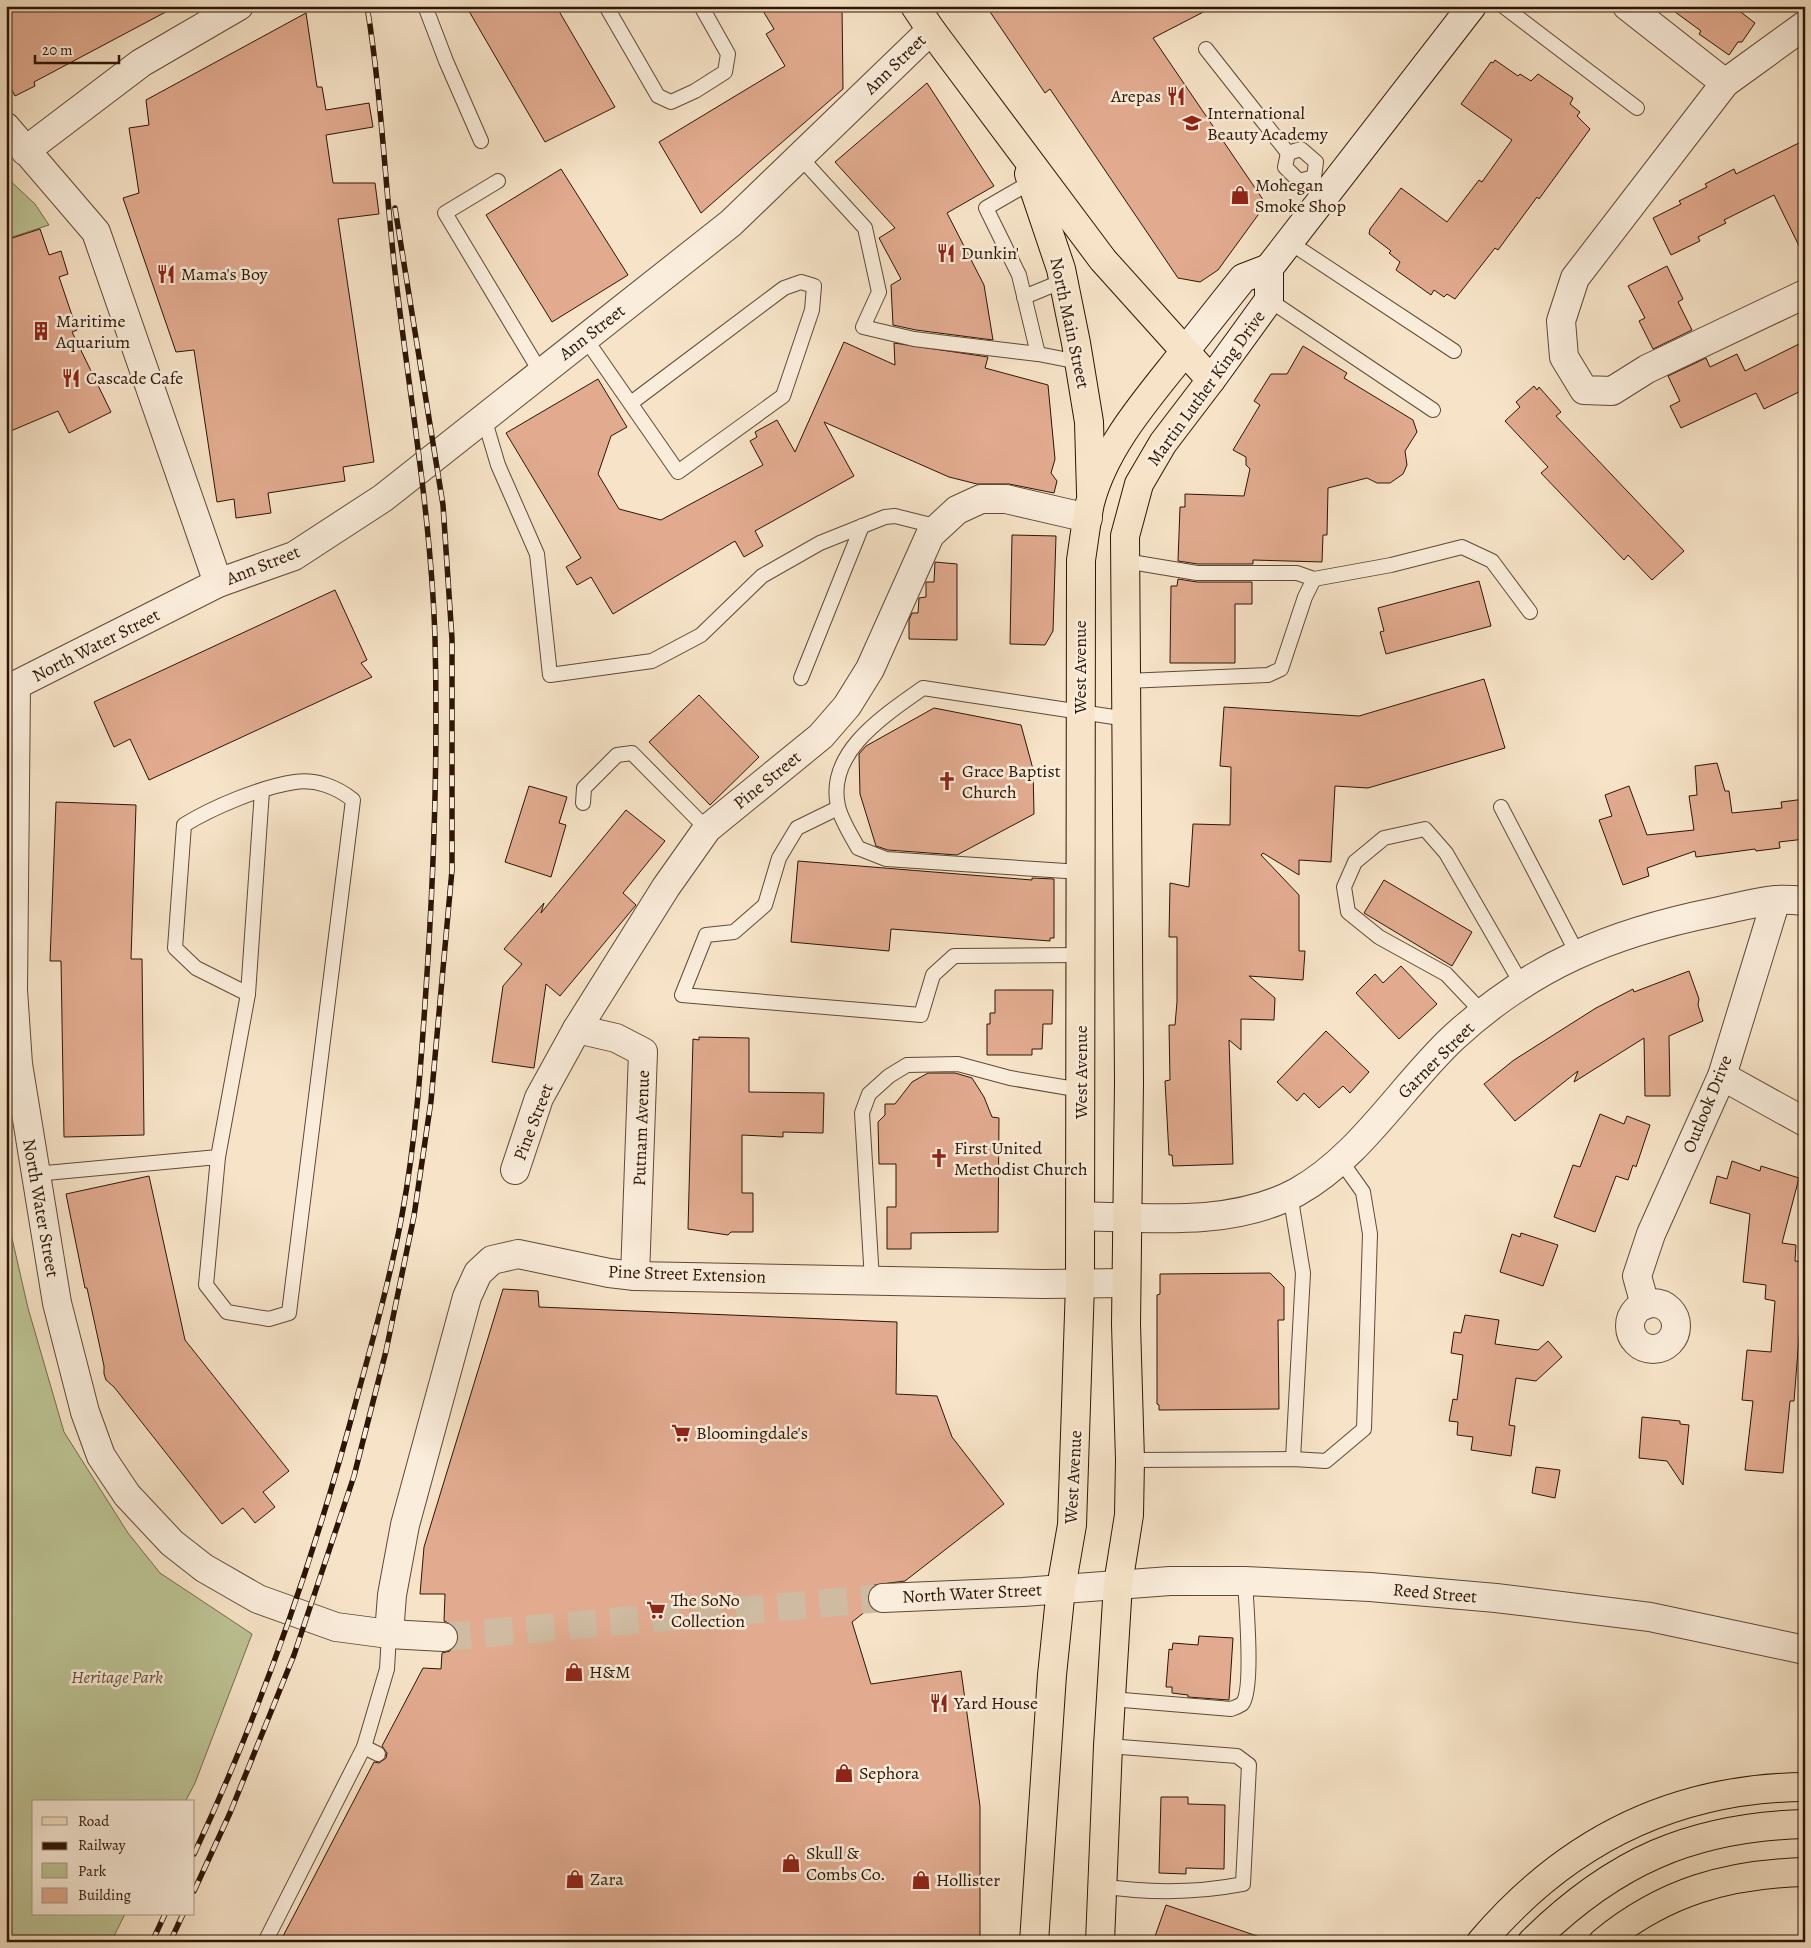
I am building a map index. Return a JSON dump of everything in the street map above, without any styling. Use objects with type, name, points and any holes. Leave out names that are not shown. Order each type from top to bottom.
[{"type":"main road","name":"North Main Street","points":[[915,6],[1103,260],[1211,380]]},
{"type":"main road","name":"North Main Street","points":[[1020,150],[1063,282],[1079,362],[1089,422],[1089,510]]},
{"type":"main road","name":"West Avenue","points":[[1034,1942],[1052,1684],[1061,1588],[1072,1525],[1081,1216],[1081,560],[1089,510],[1103,470],[1130,421],[1185,351]]},
{"type":"main road","name":"Martin Luther King Drive","points":[[1125,549],[1139,484],[1163,443],[1211,380]]},
{"type":"main road","points":[[1100,1942],[1100,1886],[1118,1584],[1129,1515],[1130,1460],[1126,1283],[1129,1072],[1125,549]]},
{"type":"main road","points":[[1482,1942],[1527,1893],[1564,1863],[1603,1838],[1644,1818],[1686,1803],[1726,1793],[1773,1787],[1805,1787]]},
{"type":"main road","points":[[1532,1942],[1586,1894],[1622,1870],[1659,1852],[1695,1839],[1735,1829],[1805,1824]]},
{"type":"main road","points":[[1603,1942],[1646,1911],[1709,1883],[1743,1876],[1805,1872]]},
{"type":"street","points":[[25,151],[140,63],[240,6]]},
{"type":"street","points":[[1269,268],[1289,242],[1322,184],[1472,6]]},
{"type":"street","points":[[1627,6],[1725,83]]},
{"type":"street","points":[[1805,25],[1725,83],[1575,278],[1561,321],[1564,357],[1584,390],[1612,391],[1647,369],[1805,294]]},
{"type":"street","name":"Ann Street","points":[[218,583],[294,556],[383,498],[731,223],[931,30]]},
{"type":"street","points":[[6,127],[96,232],[218,583]]},
{"type":"street","name":"West Avenue","points":[[1185,351],[1243,278],[1269,268]]},
{"type":"street","name":"Martin Luther King Drive","points":[[1211,380],[1269,300],[1269,268]]},
{"type":"street","name":"Pine Street","points":[[515,1170],[539,1098],[577,1029],[666,887],[708,829],[821,736],[846,706],[870,669],[930,535],[957,510],[981,499],[1006,498],[1089,510]]},
{"type":"street","name":"North Water Street","points":[[218,583],[16,685],[13,990],[18,1064],[57,1303],[85,1412],[101,1456],[128,1495],[172,1543],[204,1568],[258,1599],[336,1627],[389,1634],[443,1637]]},
{"type":"street","name":"Garner Street","points":[[1081,1216],[1191,1218],[1246,1211],[1290,1194],[1341,1160],[1453,1038],[1522,983],[1578,953],[1669,922],[1776,900],[1805,901]]},
{"type":"street","name":"Outlook Drive","points":[[1645,1304],[1637,1276],[1651,1234],[1722,1076],[1776,900]]},
{"type":"street","name":"Putnam Avenue","points":[[577,1029],[616,1038],[643,1052],[635,1276]]},
{"type":"street","points":[[1722,1076],[1805,1122]]},
{"type":"street","name":"Pine Street Extension","points":[[389,1634],[392,1595],[405,1525],[467,1297],[478,1273],[492,1260],[518,1254],[608,1273],[635,1276],[1080,1284],[1126,1283]]},
{"type":"street","name":"Reed Street","points":[[1061,1588],[1170,1581],[1246,1581],[1370,1587],[1496,1598],[1650,1617],[1805,1650]]},
{"type":"street","name":"North Water Street","points":[[883,1598],[1023,1592],[1061,1588]]},
{"type":"lane","points":[[425,6],[446,61],[481,141]]},
{"type":"lane","points":[[606,6],[658,96],[671,102],[696,91],[725,72],[728,54],[701,6]]},
{"type":"lane","points":[[1503,6],[1637,108]]},
{"type":"lane","points":[[1206,49],[1288,153]]},
{"type":"lane","points":[[1301,149],[1316,162],[1322,184],[1299,181],[1293,176],[1285,167],[1288,153],[1301,149]]},
{"type":"lane","points":[[800,157],[865,228],[879,292],[863,327],[914,339],[1038,354],[1079,362]]},
{"type":"lane","points":[[498,181],[446,213],[541,373]]},
{"type":"lane","points":[[1032,182],[986,208],[1019,275],[1038,354]]},
{"type":"lane","points":[[1289,242],[1454,351]]},
{"type":"lane","points":[[585,338],[678,472],[783,396],[812,310],[814,286],[801,282],[784,288],[631,403]]},
{"type":"lane","points":[[1024,297],[1063,282]]},
{"type":"lane","points":[[1269,300],[1433,410]]},
{"type":"lane","points":[[484,418],[498,465],[537,554],[550,675],[652,661],[701,635],[762,576],[820,543],[885,517],[895,516],[939,526]]},
{"type":"lane","points":[[801,678],[862,526]]},
{"type":"lane","points":[[1125,549],[1197,573],[1296,573],[1314,579],[1391,565],[1462,547],[1492,561],[1530,612]]},
{"type":"lane","points":[[1126,681],[1268,675],[1281,669],[1305,597],[1314,579]]},
{"type":"lane","points":[[1080,872],[886,859],[858,848],[838,808],[835,784],[840,767],[862,736],[923,688],[1127,719]]},
{"type":"lane","points":[[583,803],[584,788],[617,755],[632,753],[708,829]]},
{"type":"lane","points":[[248,994],[196,968],[175,948],[184,825],[213,808],[262,791],[296,782],[324,784],[342,791],[352,800],[290,1313],[269,1319],[228,1312],[206,1285],[218,1157],[248,994],[262,791]]},
{"type":"lane","points":[[1500,807],[1578,953]]},
{"type":"lane","points":[[838,808],[797,828],[779,858],[765,905],[734,932],[706,936],[682,994],[921,1015],[933,975],[954,956],[1081,956]]},
{"type":"lane","points":[[1484,1014],[1446,974],[1379,937],[1348,912],[1344,887],[1355,862],[1384,838],[1425,829],[1446,853],[1522,983]]},
{"type":"lane","points":[[872,1280],[862,1113],[868,1094],[889,1076],[907,1065],[936,1064],[958,1064],[1010,1078],[1081,1090]]},
{"type":"lane","points":[[35,1174],[218,1157]]},
{"type":"lane","points":[[1130,1460],[1293,1459],[1326,1461],[1364,1429],[1370,1234],[1363,1192],[1341,1160]]},
{"type":"lane","points":[[1290,1194],[1303,1273],[1293,1459]]},
{"type":"lane","points":[[1111,1699],[1231,1709],[1242,1704],[1247,1694],[1249,1674],[1246,1581]]},
{"type":"lane","points":[[265,1942],[364,1747],[387,1669],[389,1634]]},
{"type":"lane","points":[[1100,1886],[1135,1891],[1219,1889],[1243,1884],[1249,1765],[1238,1756],[1108,1746]]},
{"type":"lane","points":[[364,1747],[378,1754]]},
{"type":"green space","points":[[6,177],[35,204],[49,225],[6,239]]},
{"type":"green space","name":"Heritage Park","points":[[6,1212],[28,1308],[64,1432],[128,1533],[160,1573],[252,1634],[195,1783],[186,1800],[32,1800],[32,1916],[124,1916],[111,1942],[6,1942]]},
{"type":"building","points":[[6,6],[177,6],[34,82],[35,86],[15,96],[6,78]]},
{"type":"building","points":[[466,6],[556,6],[615,107],[545,142]]},
{"type":"building","points":[[760,6],[842,6],[843,89],[701,213],[659,142],[785,66],[766,34],[774,29]]},
{"type":"building","points":[[986,6],[1215,6],[1153,38],[1266,204],[1218,270],[1200,282],[1178,278],[1050,89],[1045,93]]},
{"type":"building","points":[[1667,6],[1733,6],[1755,23],[1742,42],[1738,42],[1729,55],[1699,34],[1701,31]]},
{"type":"building","points":[[306,13],[317,87],[322,87],[326,110],[369,103],[373,127],[326,135],[333,183],[375,183],[379,214],[338,219],[374,462],[343,467],[345,481],[268,493],[271,513],[236,518],[234,499],[217,502],[194,350],[176,352],[123,198],[139,193],[129,128],[149,125],[146,100]]},
{"type":"building","points":[[1495,60],[1518,76],[1520,74],[1531,81],[1538,74],[1573,98],[1570,104],[1580,112],[1577,116],[1590,129],[1539,199],[1537,197],[1498,250],[1495,248],[1455,299],[1447,294],[1444,297],[1434,290],[1431,295],[1396,270],[1400,262],[1389,253],[1391,251],[1369,234],[1370,229],[1401,188],[1447,222],[1479,180],[1482,182],[1512,140],[1461,104],[1491,62],[1493,63]]},
{"type":"building","points":[[927,83],[994,186],[947,213],[984,285],[993,340],[916,330],[893,325],[891,285],[901,279],[879,238],[895,228],[835,162]]},
{"type":"building","points":[[1805,140],[1805,258],[1774,195],[1724,220],[1726,223],[1698,237],[1700,241],[1671,255],[1653,218],[1681,204],[1679,201],[1707,187],[1705,184],[1734,169],[1736,174]]},
{"type":"building","points":[[561,169],[628,275],[552,322],[486,215]]},
{"type":"building","name":"Maritime Aquarium","points":[[40,229],[49,255],[61,251],[68,274],[59,277],[77,330],[72,332],[111,412],[69,433],[58,411],[6,433],[6,240]]},
{"type":"building","points":[[1667,266],[1683,299],[1678,302],[1692,330],[1653,349],[1639,321],[1645,318],[1628,286]]},
{"type":"building","points":[[1805,341],[1805,389],[1764,409],[1756,393],[1681,428],[1670,406],[1680,401],[1668,376],[1706,358],[1710,367],[1737,354],[1745,371]]},
{"type":"building","points":[[844,342],[895,365],[894,343],[988,357],[985,368],[1048,385],[1055,459],[1051,473],[1057,481],[1054,493],[1009,484],[977,484],[949,477],[824,422],[854,476],[755,531],[763,546],[744,557],[735,541],[613,614],[591,577],[577,585],[566,567],[581,558],[506,433],[598,379],[627,427],[611,436],[598,474],[619,509],[661,520],[763,465],[750,441],[757,437],[755,432],[777,420],[795,452]]},
{"type":"building","points":[[1303,346],[1347,373],[1344,378],[1413,420],[1417,432],[1405,451],[1407,465],[1403,474],[1390,483],[1377,483],[1367,478],[1328,488],[1327,535],[1323,535],[1322,562],[1253,560],[1253,564],[1198,564],[1178,561],[1180,507],[1185,507],[1185,494],[1244,496],[1250,469],[1246,465],[1246,457],[1233,450],[1260,405],[1254,401],[1271,374],[1287,374]]},
{"type":"building","points":[[1534,386],[1537,390],[1539,387],[1561,412],[1556,416],[1684,551],[1652,580],[1628,555],[1624,560],[1541,473],[1548,467],[1505,421],[1520,407],[1516,402]]},
{"type":"building","points":[[1012,535],[1056,536],[1053,631],[1045,645],[1010,644]]},
{"type":"building","points":[[935,562],[957,564],[957,640],[909,639],[909,620],[912,613],[918,613],[919,598],[926,597],[926,582],[934,582]]},
{"type":"building","points":[[1178,579],[1197,582],[1252,582],[1252,604],[1235,604],[1235,663],[1170,663],[1171,586],[1177,586]]},
{"type":"building","points":[[1479,581],[1491,626],[1386,654],[1380,632],[1384,631],[1378,608]]},
{"type":"building","points":[[335,590],[367,660],[361,663],[372,677],[149,780],[130,739],[114,747],[94,702]]},
{"type":"building","points":[[1484,679],[1505,748],[1368,788],[1335,786],[1331,862],[1299,860],[1299,875],[1263,853],[1261,855],[1299,895],[1299,951],[1305,951],[1303,980],[1249,976],[1275,998],[1274,1020],[1241,1019],[1241,1050],[1229,1040],[1233,1164],[1173,1166],[1172,1155],[1169,1155],[1165,1081],[1170,1080],[1169,1025],[1175,1025],[1177,1002],[1177,937],[1169,937],[1170,883],[1189,887],[1193,824],[1230,825],[1231,767],[1220,766],[1224,707],[1359,716]]},
{"type":"building","points":[[699,695],[759,757],[710,805],[649,742]]},
{"type":"building","name":"Grace Baptist Church","points":[[934,708],[1021,725],[1033,769],[1034,814],[957,855],[888,850],[876,846],[860,794],[859,754],[866,746]]},
{"type":"building","points":[[1717,763],[1725,791],[1729,791],[1732,813],[1782,808],[1781,802],[1805,799],[1805,839],[1779,842],[1780,848],[1756,851],[1755,849],[1696,857],[1695,851],[1647,868],[1649,876],[1623,885],[1599,820],[1612,816],[1605,795],[1629,786],[1647,835],[1694,830],[1689,796],[1697,795],[1695,766]]},
{"type":"building","points":[[529,786],[567,797],[559,823],[566,825],[551,877],[505,862]]},
{"type":"building","points":[[56,802],[136,805],[131,959],[142,959],[144,1135],[64,1137],[61,961],[50,961]]},
{"type":"building","points":[[626,810],[665,841],[623,893],[636,905],[560,996],[546,984],[534,1068],[492,1062],[503,986],[522,964],[504,949],[544,903],[541,913]]},
{"type":"building","points":[[798,861],[1032,880],[1032,878],[1054,879],[1054,938],[1050,938],[1050,941],[891,929],[889,951],[791,942]]},
{"type":"building","points":[[1384,880],[1472,932],[1452,966],[1364,913]]},
{"type":"building","points":[[1401,966],[1437,1004],[1399,1039],[1356,993],[1375,974],[1383,983]]},
{"type":"building","points":[[1689,971],[1699,999],[1698,1005],[1703,1021],[1669,1036],[1670,1096],[1645,1096],[1644,1038],[1574,1082],[1578,1071],[1515,1121],[1484,1084],[1514,1060],[1596,1008],[1633,989],[1634,992]]},
{"type":"building","points":[[995,990],[1053,990],[1052,1024],[1043,1024],[1042,1049],[1032,1049],[1032,1055],[987,1055],[987,1024],[990,1024],[990,1013],[995,1013]]},
{"type":"building","points":[[1326,1031],[1369,1072],[1350,1093],[1343,1086],[1319,1108],[1304,1093],[1297,1101],[1277,1082]]},
{"type":"building","points":[[699,1037],[749,1038],[749,1092],[824,1093],[823,1133],[783,1132],[783,1137],[742,1135],[742,1193],[753,1193],[753,1232],[731,1232],[728,1235],[688,1229],[693,1039],[699,1040]]},
{"type":"building","name":"First United Methodist Church","points":[[928,1073],[955,1073],[972,1078],[984,1097],[992,1117],[999,1118],[998,1232],[911,1233],[911,1249],[887,1249],[887,1207],[896,1207],[896,1164],[879,1164],[878,1122],[885,1115],[885,1104],[895,1104],[912,1082]]},
{"type":"building","points":[[1600,1114],[1624,1124],[1627,1116],[1650,1125],[1636,1167],[1633,1165],[1628,1180],[1616,1176],[1595,1232],[1554,1217],[1573,1165],[1580,1167]]},
{"type":"building","points":[[1732,1161],[1760,1171],[1761,1166],[1799,1178],[1782,1243],[1796,1245],[1795,1261],[1805,1262],[1794,1401],[1790,1401],[1783,1473],[1745,1470],[1753,1401],[1742,1400],[1747,1350],[1771,1352],[1775,1301],[1765,1299],[1766,1285],[1743,1282],[1750,1214],[1710,1203],[1717,1176],[1727,1179]]},
{"type":"building","points":[[149,1176],[185,1340],[289,1471],[263,1492],[275,1507],[255,1523],[243,1508],[222,1524],[114,1387],[106,1380],[104,1374],[104,1366],[87,1288],[85,1288],[66,1194]]},
{"type":"building","points":[[1521,1233],[1558,1245],[1543,1286],[1500,1272],[1512,1234],[1520,1237]]},
{"type":"building","points":[[1270,1273],[1284,1287],[1284,1320],[1278,1320],[1279,1409],[1159,1410],[1159,1405],[1157,1404],[1157,1295],[1160,1294],[1160,1274]]},
{"type":"building","name":"The SoNo Collection","points":[[503,1289],[538,1291],[539,1307],[897,1322],[896,1394],[937,1396],[952,1437],[1004,1504],[905,1581],[874,1585],[869,1591],[867,1598],[871,1607],[852,1622],[871,1684],[961,1671],[980,1806],[980,1942],[280,1942],[374,1762],[379,1763],[386,1758],[387,1753],[382,1746],[423,1668],[441,1669],[442,1653],[450,1651],[456,1645],[459,1637],[457,1630],[451,1624],[444,1621],[445,1594],[420,1594],[424,1547]]},
{"type":"building","points":[[1465,1315],[1499,1320],[1495,1344],[1538,1350],[1548,1341],[1562,1357],[1536,1381],[1516,1378],[1509,1425],[1515,1426],[1511,1456],[1471,1450],[1473,1437],[1457,1435],[1458,1422],[1449,1421],[1453,1399],[1457,1400],[1463,1355],[1451,1353],[1454,1332],[1461,1333]]},
{"type":"building","points":[[1642,1417],[1680,1421],[1680,1424],[1689,1425],[1683,1485],[1667,1461],[1639,1458]]},
{"type":"building","points":[[1536,1467],[1560,1470],[1555,1498],[1532,1493]]},
{"type":"building","points":[[1199,1636],[1233,1638],[1229,1700],[1188,1697],[1188,1695],[1172,1693],[1172,1687],[1166,1687],[1169,1649],[1172,1650],[1173,1643],[1198,1645]]},
{"type":"building","points":[[1161,1797],[1188,1797],[1188,1804],[1225,1805],[1224,1869],[1186,1868],[1186,1874],[1159,1873]]},
{"type":"building","points":[[1166,1905],[1263,1938],[1262,1942],[1153,1942]]},
{"type":"tunnel","points":[[443,1637],[883,1598]]},
{"type":"railway","points":[[195,1852],[266,1684],[307,1567],[343,1449],[393,1259],[407,1187],[417,1102],[426,989],[436,770],[433,593],[425,503],[392,246],[376,74],[367,6]]},
{"type":"railway","points":[[195,1889],[230,1813],[294,1655],[354,1476],[386,1351],[414,1216],[431,1101],[452,870],[452,639],[443,505],[395,208]]},
{"type":"railway","points":[[152,1942],[164,1916]]},
{"type":"railway","points":[[170,1942],[182,1916]]},
{"type":"place","name":"Arepas","points":[[1176,96]]},
{"type":"place","name":"International Beauty Academy","points":[[1192,123]]},
{"type":"place","name":"Mohegan Smoke Shop","points":[[1240,195]]},
{"type":"place","name":"Dunkin'","points":[[946,253]]},
{"type":"place","name":"Mama's Boy","points":[[166,274]]},
{"type":"place","name":"Maritime Aquarium","points":[[41,331]]},
{"type":"place","name":"Cascade Cafe","points":[[71,378]]},
{"type":"place","name":"Grace Baptist Church","points":[[947,781]]},
{"type":"place","name":"First United Methodist Church","points":[[939,1158]]},
{"type":"place","name":"Bloomingdale's","points":[[681,1433]]},
{"type":"place","name":"The SoNo Collection","points":[[656,1610]]},
{"type":"place","name":"H&M","points":[[574,1672]]},
{"type":"place","name":"Yard House","points":[[939,1703]]},
{"type":"place","name":"Sephora","points":[[844,1773]]},
{"type":"place","name":"Skull & Combs Co.","points":[[791,1863]]},
{"type":"place","name":"Zara","points":[[575,1879]]},
{"type":"place","name":"Hollister","points":[[921,1880]]}]
